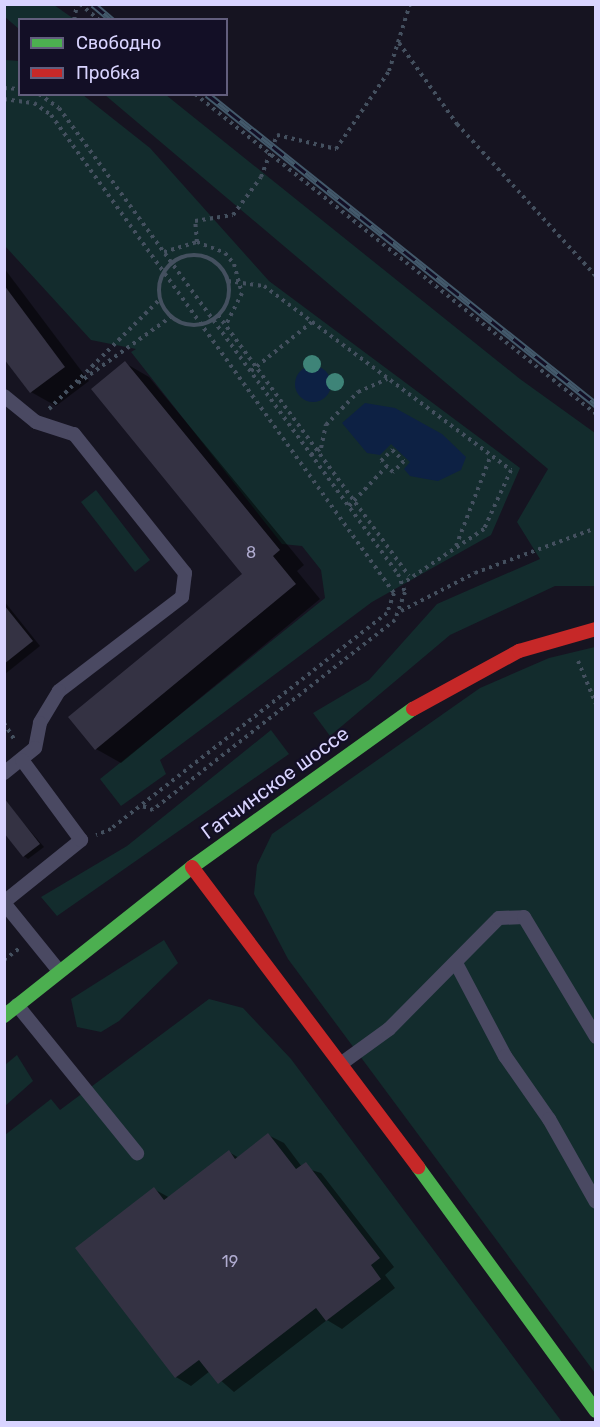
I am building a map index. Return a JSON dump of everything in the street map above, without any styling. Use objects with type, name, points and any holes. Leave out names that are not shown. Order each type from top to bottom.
[{"type":"main road","name":"Гатчинское шоссе","points":[[4,1016],[192,867],[418,705],[471,673],[572,634],[596,628]]},
{"type":"main road","points":[[192,867],[342,1062],[596,1411]]},
{"type":"lane","points":[[4,396],[36,422],[74,434],[185,573],[182,597],[59,691],[40,723],[35,748],[4,773]]},
{"type":"lane","points":[[22,760],[81,840],[4,902],[59,971]]},
{"type":"lane","points":[[342,1062],[389,1029],[422,992],[457,965],[499,918],[524,917],[596,1037]]},
{"type":"lane","points":[[457,965],[505,1056],[549,1119],[596,1202]]},
{"type":"lane","points":[[17,1005],[137,1153]]},
{"type":"path","points":[[79,4],[96,18]]},
{"type":"path","points":[[197,242],[195,221],[234,215],[261,177],[266,151],[277,135],[336,149],[389,71],[410,4]]},
{"type":"path","points":[[398,43],[457,124],[596,276]]},
{"type":"path","points":[[42,96],[59,108],[403,583]]},
{"type":"path","points":[[197,96],[596,414]]},
{"type":"path","points":[[4,99],[34,103],[51,115],[389,580],[393,600],[387,613],[111,829]]},
{"type":"path","points":[[164,252],[197,242],[225,253],[241,283],[238,308],[226,325]]},
{"type":"path","points":[[36,422],[160,298],[165,271],[171,263],[185,256],[207,257],[228,281],[264,286],[511,470],[484,529],[409,576],[403,583],[400,612]]},
{"type":"path","points":[[160,298],[171,317],[203,324],[213,320],[226,303],[228,281]]},
{"type":"path","points":[[218,315],[409,576]]},
{"type":"path","points":[[70,389],[171,317]]},
{"type":"path","points":[[251,371],[312,322]]},
{"type":"path","points":[[311,455],[317,450],[326,425],[358,392],[388,379]]},
{"type":"path","points":[[392,450],[404,461],[393,472],[387,466],[381,461],[392,450]]},
{"type":"path","points":[[456,547],[491,456]]},
{"type":"path","points":[[349,506],[387,466]]},
{"type":"path","points":[[141,806],[153,810],[400,612],[475,573],[596,528]]},
{"type":"path","points":[[572,634],[583,682],[596,704]]},
{"type":"green space","points":[[4,5],[54,5],[73,18],[18,18],[18,28],[5,17]]},
{"type":"green space","points":[[6,60],[18,61],[18,96],[84,96],[150,148],[269,281],[520,468],[491,535],[372,602],[160,760],[166,774],[121,806],[100,779],[325,598],[321,570],[302,546],[282,544],[131,352],[136,349],[91,340],[5,246]]},
{"type":"green space","points":[[106,96],[167,96],[520,379],[595,433],[595,586],[555,586],[450,635],[330,736],[313,713],[369,680],[437,604],[540,559],[517,522],[548,469]]},
{"type":"green space","points":[[96,490],[150,560],[135,572],[81,502]]},
{"type":"green space","points":[[595,647],[595,1373],[288,959],[254,894],[257,865],[272,834],[480,688],[549,658]]},
{"type":"green space","points":[[271,730],[289,754],[57,916],[41,897],[127,846]]},
{"type":"green space","points":[[164,940],[178,963],[119,1021],[101,1032],[77,1027],[71,999]]},
{"type":"green space","points":[[209,999],[243,1008],[291,1059],[562,1422],[5,1422],[5,1135],[51,1099],[60,1110]]},
{"type":"green space","points":[[17,1055],[33,1081],[5,1106],[5,1065]]},
{"type":"water","points":[[313,366],[326,371],[331,384],[326,397],[313,402],[300,397],[295,384],[300,371]]},
{"type":"water","points":[[365,403],[395,408],[442,434],[466,457],[461,470],[438,481],[426,479],[410,476],[404,469],[410,462],[391,444],[380,455],[367,453],[342,423]]},
{"type":"building","points":[[4,285],[65,367],[30,393],[4,359]]},
{"type":"building","points":[[125,361],[280,550],[273,556],[296,584],[95,750],[68,717],[242,574],[91,389]]},
{"type":"building","points":[[4,605],[33,641],[4,664]]},
{"type":"building","points":[[4,798],[40,844],[23,857],[4,833]]},
{"type":"building","points":[[268,1133],[296,1169],[306,1162],[380,1258],[371,1265],[381,1279],[326,1321],[316,1308],[218,1384],[199,1360],[175,1378],[75,1248],[154,1187],[164,1200],[229,1150],[235,1159]]},
{"type":"railway","points":[[93,4],[110,18]]},
{"type":"railway","points":[[210,96],[596,405]]},
{"type":"traffic: fast","points":[[4,1016],[192,867],[413,709]]},
{"type":"traffic: fast","points":[[418,1167],[596,1411]]},
{"type":"traffic: jam","points":[[413,709],[519,651],[596,629]]},
{"type":"traffic: jam","points":[[192,867],[418,1167]]}]
